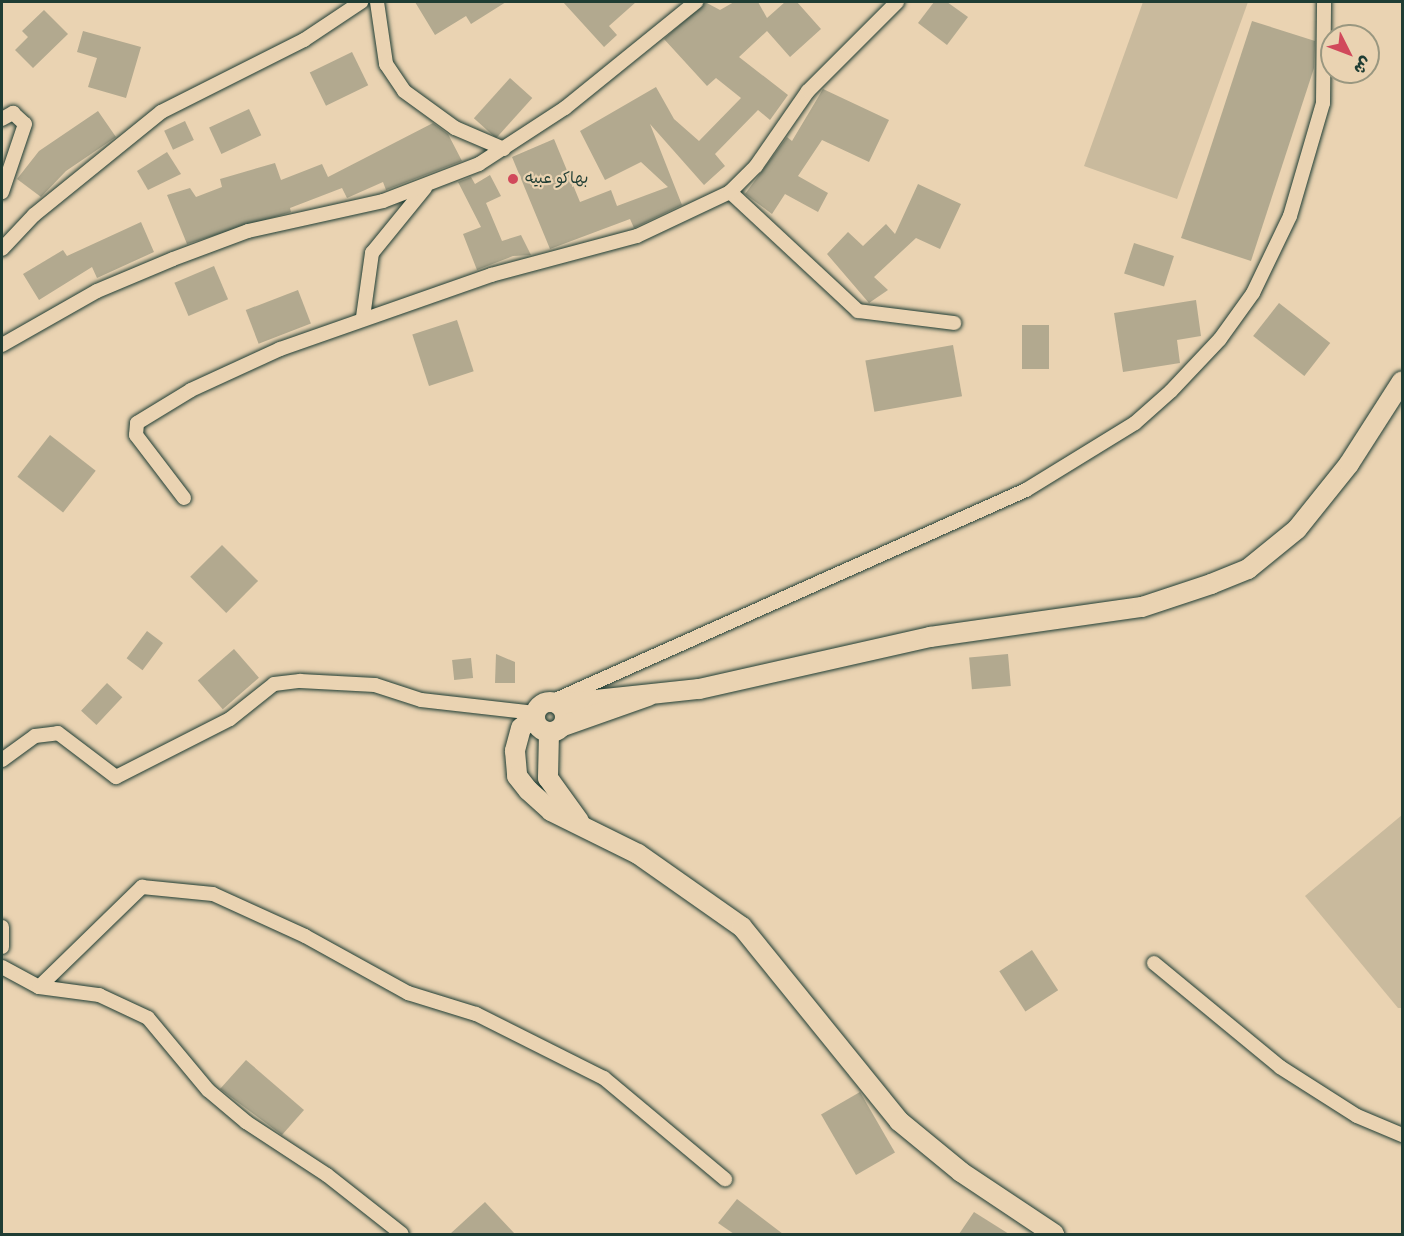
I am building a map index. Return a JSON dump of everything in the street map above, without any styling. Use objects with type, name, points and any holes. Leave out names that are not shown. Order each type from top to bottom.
[{"type":"main road","points":[[556,729],[648,696],[930,637],[1142,606],[1248,569],[1297,529],[1349,464],[1402,381]]},
{"type":"main road","points":[[648,696],[616,694],[545,709],[520,728],[516,741],[517,776],[542,804],[581,823],[694,890],[742,927],[899,1121],[961,1172],[1054,1234]]},
{"type":"main road","points":[[545,709],[556,729],[548,778],[581,823]]},
{"type":"main road","points":[[545,709],[556,729]]},
{"type":"street","points":[[2,249],[34,215],[160,112],[304,39],[361,2]]},
{"type":"street","points":[[377,2],[387,64],[404,91],[455,128],[504,149]]},
{"type":"street","points":[[2,345],[97,291],[173,259],[248,231],[427,187],[504,149],[565,108],[696,2]]},
{"type":"street","points":[[184,498],[139,440],[137,423],[201,385],[363,317],[637,236],[730,192],[756,166],[808,90],[897,2]]},
{"type":"street","points":[[2,760],[35,736],[58,733],[116,777],[230,720],[274,684],[300,681],[375,685],[421,700],[545,709],[600,675],[720,629],[1026,490],[1117,435],[1171,391],[1220,339],[1253,293],[1290,216],[1324,94],[1324,2]]},
{"type":"street","points":[[2,119],[13,113],[25,124],[2,192]]},
{"type":"street","points":[[363,317],[372,252],[427,187]]},
{"type":"street","points":[[730,192],[858,311],[954,323]]},
{"type":"street","points":[[39,987],[142,887],[213,894],[305,936],[408,993],[476,1014],[604,1078],[725,1179]]},
{"type":"street","points":[[2,927],[2,947]]},
{"type":"street","points":[[1154,963],[1280,1067],[1357,1116],[1402,1135]]},
{"type":"street","points":[[2,967],[39,987],[99,995],[148,1018],[208,1090],[246,1122],[327,1175],[402,1234]]},
{"type":"shaded area","points":[[1143,2],[1248,2],[1177,199],[1084,166]]},
{"type":"shaded area","points":[[1402,815],[1402,1008],[1398,1008],[1305,896]]},
{"type":"building","points":[[415,2],[506,2],[471,24],[466,16],[435,35]]},
{"type":"building","points":[[563,2],[636,2],[609,26],[617,35],[604,47]]},
{"type":"building","points":[[705,2],[720,10],[734,2],[758,2],[767,18],[785,2],[797,2],[821,29],[790,57],[767,31],[739,57],[788,95],[770,120],[758,110],[715,154],[725,166],[704,185],[650,124],[682,205],[634,228],[630,219],[550,249],[512,157],[554,139],[580,202],[611,190],[617,206],[668,187],[641,162],[605,180],[580,131],[656,87],[674,119],[699,141],[741,98],[716,78],[707,86],[664,39]]},
{"type":"building","points":[[934,2],[947,2],[968,17],[947,45],[918,23]]},
{"type":"building","points":[[44,10],[68,34],[33,68],[15,50],[28,37],[22,31]]},
{"type":"building","points":[[1252,21],[1315,41],[1314,68],[1251,261],[1181,238]]},
{"type":"building","points":[[83,31],[141,47],[126,98],[88,87],[97,58],[77,52]]},
{"type":"building","points":[[352,52],[368,85],[326,106],[310,73]]},
{"type":"building","points":[[510,78],[532,98],[496,138],[474,118]]},
{"type":"building","points":[[823,89],[889,120],[869,162],[822,140],[798,176],[828,193],[818,212],[785,194],[772,214],[745,194],[787,137],[792,141]]},
{"type":"building","points":[[249,109],[261,135],[221,154],[209,128]]},
{"type":"building","points":[[98,111],[116,137],[66,171],[41,197],[17,179],[39,151]]},
{"type":"building","points":[[185,121],[194,140],[173,150],[164,131]]},
{"type":"building","points":[[433,123],[448,134],[462,161],[386,190],[383,182],[347,198],[342,188],[290,208],[291,212],[187,244],[167,195],[190,188],[196,197],[222,187],[220,179],[275,163],[281,180],[322,164],[328,177]]},
{"type":"building","points":[[167,152],[181,174],[148,190],[137,171]]},
{"type":"building","points":[[490,175],[501,196],[486,203],[502,241],[521,235],[531,255],[513,256],[477,270],[463,234],[481,227],[458,182],[471,177],[475,184]]},
{"type":"building","points":[[918,184],[961,204],[940,249],[916,238],[874,277],[888,290],[869,303],[827,254],[848,232],[863,246],[886,224],[895,234]]},
{"type":"building","points":[[141,222],[154,252],[97,278],[92,267],[39,300],[23,274],[63,250],[67,256]]},
{"type":"building","points":[[1134,243],[1174,256],[1164,286],[1124,273]]},
{"type":"building","points":[[214,266],[228,299],[188,316],[174,283]]},
{"type":"building","points":[[298,290],[311,324],[259,344],[246,310]]},
{"type":"building","points":[[1196,300],[1201,336],[1177,340],[1180,363],[1123,372],[1114,313]]},
{"type":"building","points":[[1279,303],[1330,343],[1304,376],[1253,336]]},
{"type":"building","points":[[457,320],[474,371],[429,386],[412,335]]},
{"type":"building","points":[[1022,325],[1049,325],[1049,369],[1022,369]]},
{"type":"building","points":[[953,345],[962,396],[874,412],[865,360]]},
{"type":"building","points":[[50,435],[96,471],[63,512],[17,477]]},
{"type":"building","points":[[222,545],[258,581],[226,613],[190,577]]},
{"type":"building","points":[[147,631],[163,643],[143,670],[127,658]]},
{"type":"building","points":[[234,649],[259,678],[223,709],[198,680]]},
{"type":"building","points":[[496,654],[515,662],[515,683],[495,683]]},
{"type":"building","points":[[1008,654],[1011,686],[972,689],[969,657]]},
{"type":"building","points":[[471,658],[473,678],[454,680],[452,660]]},
{"type":"building","points":[[107,683],[122,697],[96,725],[81,711]]},
{"type":"building","points":[[1032,950],[1058,990],[1025,1011],[999,971]]},
{"type":"building","points":[[246,1060],[304,1110],[282,1135],[220,1089]]},
{"type":"building","points":[[860,1092],[895,1153],[856,1175],[821,1114]]},
{"type":"building","points":[[737,1199],[783,1234],[734,1234],[718,1223]]},
{"type":"building","points":[[485,1202],[515,1234],[450,1234]]},
{"type":"building","points":[[974,1212],[1009,1234],[959,1234]]},
{"type":"place","name":"بهاكو عبيه","points":[[513,179]]}]
